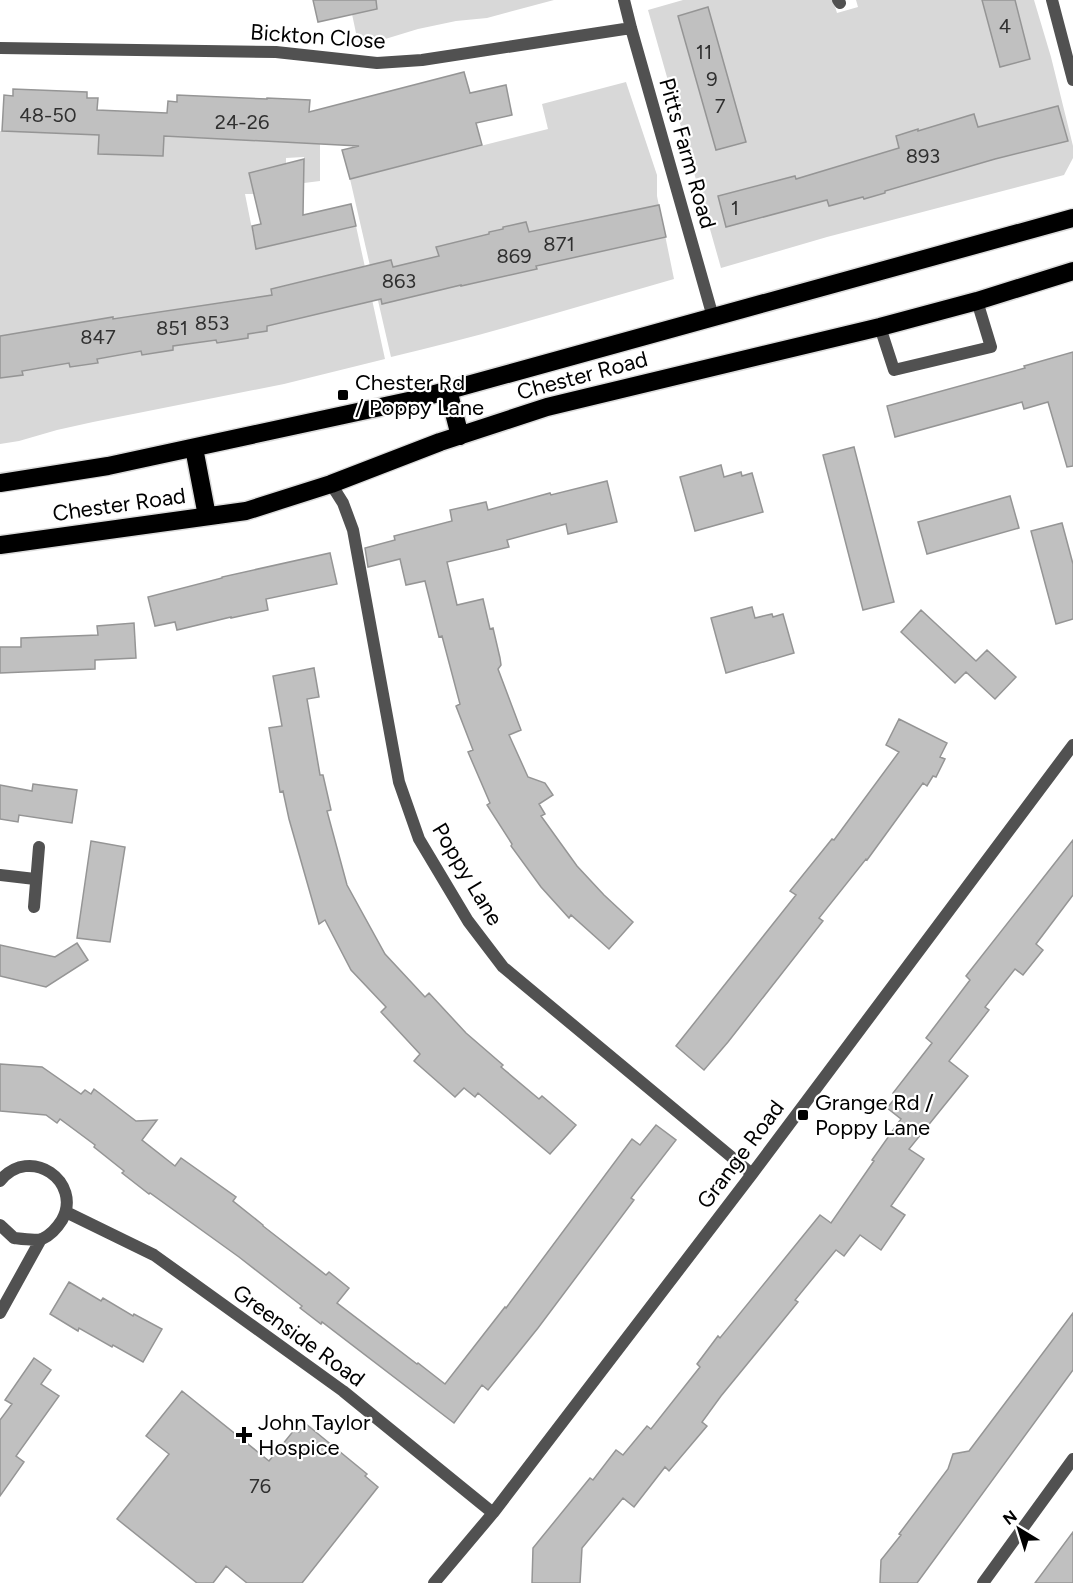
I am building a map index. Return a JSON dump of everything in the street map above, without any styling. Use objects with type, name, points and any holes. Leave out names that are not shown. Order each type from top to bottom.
[{"type":"highway","name":"Chester Road","points":[[0,483],[108,466],[413,400],[1073,218]]},
{"type":"highway","name":"Chester Road","points":[[0,545],[246,511],[331,484],[440,442],[547,407],[880,327],[977,301],[1073,271]]},
{"type":"highway","points":[[448,390],[460,436]]},
{"type":"highway","points":[[194,448],[207,516]]},
{"type":"street","name":"Pitts Farm Road","points":[[624,0],[713,317]]},
{"type":"street","points":[[1052,0],[1073,80]]},
{"type":"street","name":"Bickton Close","points":[[0,48],[276,52],[377,63],[422,60],[631,28]]},
{"type":"street","points":[[880,327],[894,370],[991,347],[977,301]]},
{"type":"street","name":"Poppy Lane","points":[[331,484],[343,503],[353,530],[399,782],[419,839],[446,885],[468,921],[503,967],[752,1174]]},
{"type":"street","name":"Grange Road","points":[[434,1583],[493,1513],[752,1174],[1073,745]]},
{"type":"street","points":[[34,907],[39,847]]},
{"type":"street","points":[[0,874],[35,879]]},
{"type":"street","points":[[0,1181],[8,1172],[21,1166],[42,1167],[59,1179],[66,1194],[66,1212],[57,1229],[41,1239],[0,1313]]},
{"type":"street","name":"Greenside Road","points":[[66,1212],[154,1255],[343,1391],[493,1513]]},
{"type":"street","points":[[0,1225],[14,1238],[41,1239]]},
{"type":"street","points":[[983,1583],[1073,1459]]},
{"type":"shaded area","points":[[349,0],[554,0],[487,18],[456,21],[418,29],[359,47]]},
{"type":"shaded area","points":[[683,0],[833,0],[837,13],[858,7],[856,0],[1034,0],[1073,146],[1073,158],[1064,175],[827,237],[721,268],[648,10]]},
{"type":"shaded area","points":[[626,82],[657,175],[657,196],[674,279],[498,330],[391,357],[350,179],[548,129],[542,104]]},
{"type":"shaded area","points":[[0,131],[99,135],[99,154],[163,156],[166,136],[320,143],[320,181],[304,183],[304,157],[286,158],[286,186],[269,168],[249,173],[254,194],[245,194],[256,249],[356,226],[385,359],[284,384],[93,422],[0,444]]},
{"type":"building","points":[[313,0],[376,0],[377,9],[318,22]]},
{"type":"building","points":[[982,0],[1015,0],[1030,59],[1000,67]]},
{"type":"building","points":[[708,7],[746,142],[716,150],[678,16]]},
{"type":"building","points":[[464,72],[470,93],[506,85],[512,115],[476,123],[482,145],[350,179],[342,150],[359,146],[164,136],[163,156],[98,154],[99,135],[2,131],[4,95],[13,96],[13,89],[87,92],[87,98],[98,98],[97,110],[167,113],[168,101],[177,102],[177,95],[310,100],[309,112]]},
{"type":"building","points":[[1058,106],[1068,141],[995,159],[864,199],[863,197],[829,206],[827,200],[726,227],[718,196],[795,176],[796,179],[899,148],[896,136],[974,114],[978,127]]},
{"type":"building","points":[[304,159],[303,215],[351,204],[356,226],[256,249],[252,226],[261,224],[249,173]]},
{"type":"building","points":[[659,205],[666,237],[382,304],[381,299],[267,326],[267,331],[248,334],[248,338],[173,346],[173,350],[142,355],[141,351],[97,359],[98,363],[70,367],[69,363],[22,371],[23,375],[0,378],[0,336],[113,317],[113,319],[272,295],[271,289],[391,260],[393,267],[439,256],[436,247],[489,234],[503,227],[526,222],[529,232]]},
{"type":"building","points":[[1073,352],[1073,466],[1067,467],[1048,402],[1024,409],[1022,402],[895,437],[887,406],[1025,368],[1024,366]]},
{"type":"building","points":[[854,447],[894,602],[863,610],[823,455]]},
{"type":"building","points":[[721,465],[724,477],[741,472],[742,476],[752,473],[763,512],[695,531],[680,477]]},
{"type":"building","points":[[607,481],[617,522],[568,534],[566,524],[507,540],[509,547],[447,562],[457,605],[483,599],[500,658],[501,665],[498,669],[521,730],[509,735],[528,777],[545,783],[553,795],[539,804],[545,814],[541,816],[577,866],[633,922],[609,949],[571,915],[569,918],[541,887],[511,846],[512,844],[487,805],[490,803],[468,752],[473,750],[456,706],[460,704],[442,636],[439,637],[425,581],[406,585],[400,559],[368,567],[365,548],[395,540],[394,536],[452,521],[450,510],[486,502],[488,510],[550,493],[551,495]]},
{"type":"building","points":[[1010,496],[1019,528],[927,554],[918,522]]},
{"type":"building","points":[[1062,523],[1073,564],[1073,619],[1056,624],[1031,531]]},
{"type":"building","points":[[330,553],[337,584],[266,599],[268,610],[177,630],[175,622],[155,626],[148,597],[222,577]]},
{"type":"building","points":[[752,607],[755,618],[783,614],[794,653],[726,673],[711,618]]},
{"type":"building","points":[[921,610],[976,661],[987,650],[1016,677],[995,699],[966,672],[955,683],[901,632]]},
{"type":"building","points":[[134,623],[136,658],[95,660],[95,669],[0,673],[0,647],[21,647],[21,638],[98,635],[97,626]]},
{"type":"building","points":[[314,668],[319,697],[307,699],[320,775],[323,775],[331,810],[327,811],[347,885],[385,954],[425,997],[429,993],[466,1033],[503,1065],[501,1067],[539,1099],[542,1096],[576,1125],[550,1154],[478,1093],[475,1097],[464,1088],[455,1097],[414,1061],[420,1054],[381,1012],[386,1007],[351,970],[325,920],[319,924],[283,791],[280,792],[269,728],[282,726],[273,676]]},
{"type":"building","points":[[899,719],[947,743],[940,757],[945,759],[936,777],[933,776],[927,786],[923,783],[867,860],[819,918],[823,921],[704,1070],[676,1046],[796,895],[790,891],[832,839],[834,840],[899,752],[886,745]]},
{"type":"building","points":[[33,784],[77,790],[72,823],[19,815],[18,822],[0,819],[0,785],[32,791]]},
{"type":"building","points":[[1073,840],[1073,895],[1036,944],[1043,950],[1023,975],[1015,969],[985,1007],[989,1010],[949,1061],[968,1076],[909,1149],[924,1159],[891,1206],[905,1215],[881,1250],[860,1235],[844,1256],[836,1250],[795,1300],[798,1302],[721,1396],[702,1422],[707,1426],[669,1471],[665,1467],[634,1507],[623,1498],[582,1548],[580,1583],[532,1583],[533,1548],[590,1478],[593,1480],[616,1450],[623,1455],[647,1426],[651,1429],[700,1367],[697,1364],[718,1336],[720,1338],[820,1215],[831,1223],[901,1119],[887,1108],[897,1096],[893,1093],[932,1043],[926,1038],[970,980],[966,976]]},
{"type":"building","points":[[91,841],[125,847],[110,942],[77,938]]},
{"type":"building","points":[[77,943],[88,960],[46,987],[0,976],[0,945],[55,957]]},
{"type":"building","points":[[0,1064],[42,1067],[81,1094],[85,1090],[91,1094],[94,1089],[136,1121],[157,1120],[142,1140],[175,1166],[181,1158],[236,1197],[233,1201],[263,1226],[326,1275],[329,1272],[349,1288],[337,1303],[445,1384],[506,1308],[632,1139],[640,1145],[656,1125],[676,1140],[631,1198],[634,1200],[538,1328],[488,1390],[482,1385],[454,1423],[322,1322],[321,1324],[300,1308],[302,1306],[239,1257],[149,1194],[122,1173],[124,1171],[94,1147],[95,1145],[60,1119],[57,1123],[46,1115],[0,1111]]},
{"type":"building","points":[[69,1282],[101,1301],[103,1298],[133,1316],[134,1314],[162,1329],[143,1362],[79,1328],[78,1331],[50,1314]]},
{"type":"building","points":[[1073,1313],[1073,1370],[917,1583],[880,1583],[881,1560],[948,1469],[953,1454],[969,1451]]},
{"type":"building","points":[[34,1358],[51,1370],[41,1384],[59,1396],[16,1456],[24,1462],[0,1496],[0,1420],[12,1404],[5,1400]]},
{"type":"building","points":[[182,1391],[269,1461],[295,1429],[299,1432],[306,1424],[367,1474],[365,1476],[378,1487],[302,1583],[247,1583],[226,1566],[213,1583],[197,1583],[117,1519],[169,1454],[146,1436]]},
{"type":"building","points":[[1073,1532],[1073,1583],[1035,1583]]},
{"type":"place","name":"Chester Rd / Poppy Lane","points":[[343,395]]},
{"type":"place","name":"Grange Rd / Poppy Lane","points":[[803,1115]]},
{"type":"place","name":"John Taylor Hospice","points":[[244,1435]]}]
